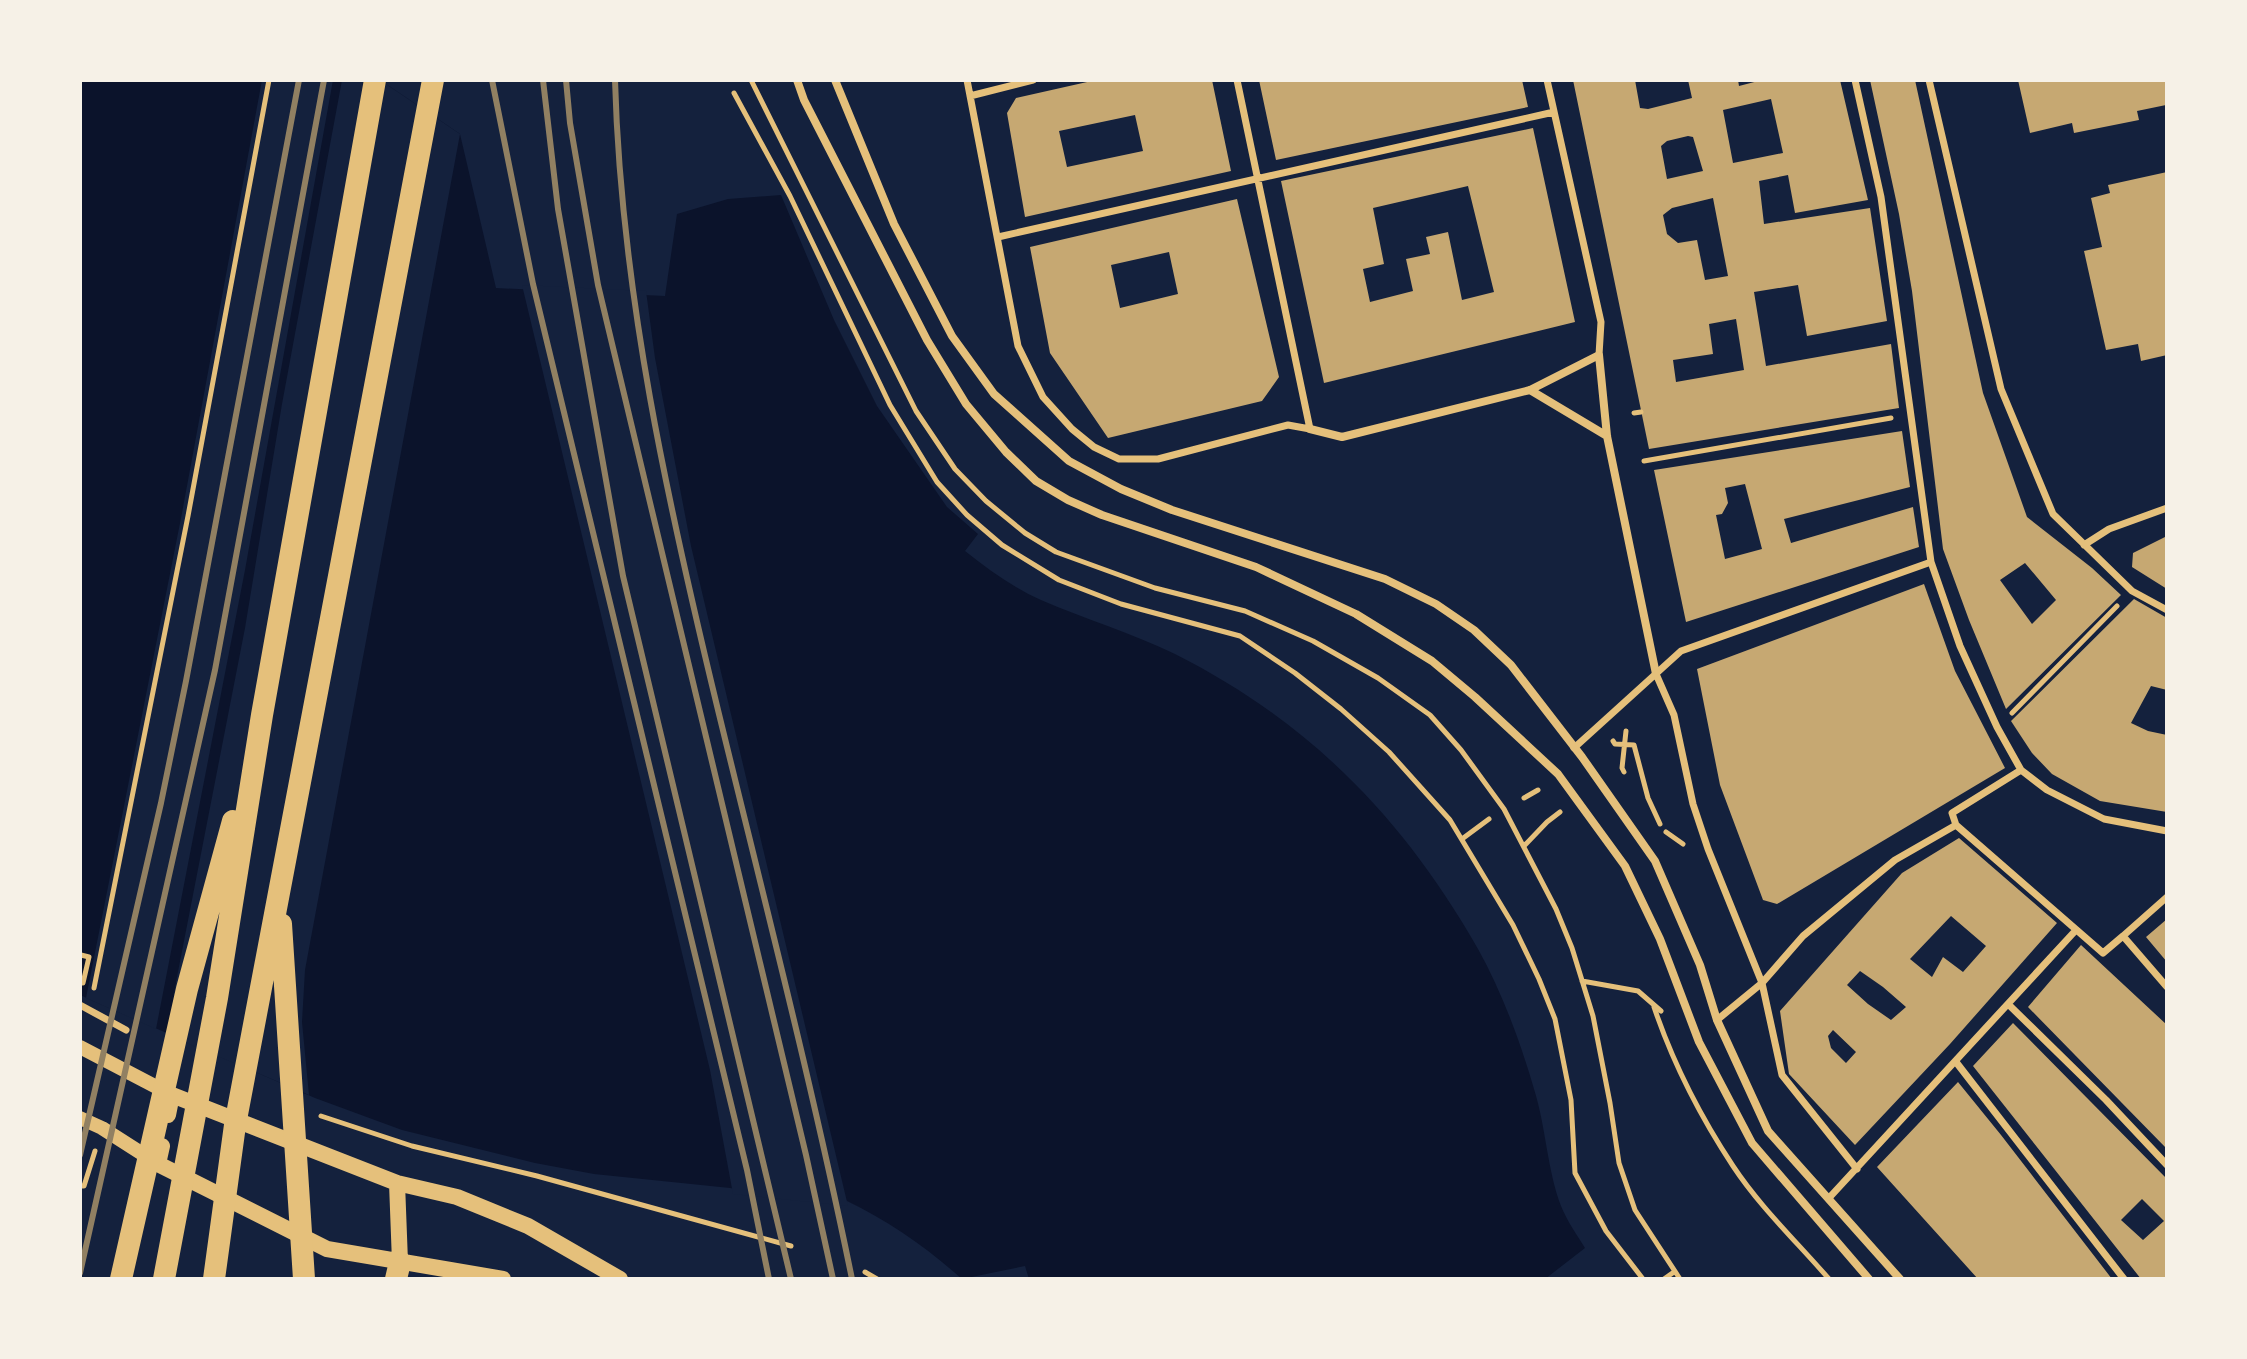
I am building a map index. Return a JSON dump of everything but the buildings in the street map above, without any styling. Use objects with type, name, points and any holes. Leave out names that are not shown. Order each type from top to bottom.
[{"type":"highway","points":[[164,1279],[217,998],[262,715],[375,80]]},
{"type":"highway","points":[[214,1279],[235,1125],[433,80]]},
{"type":"highway","points":[[121,1279],[187,989],[262,715]]},
{"type":"highway","points":[[279,891],[304,1279]]},
{"type":"highway","points":[[128,1279],[158,1164]]},
{"type":"main road","points":[[503,1279],[398,1271],[327,1249],[158,1164],[172,1095],[397,1183],[457,1197],[528,1226],[620,1279]]},
{"type":"main road","points":[[397,1183],[398,1271]]},
{"type":"street","points":[[797,80],[804,100],[927,340],[966,404],[1006,452],[1036,481],[1102,515],[1256,567],[1356,614],[1432,661],[1558,774],[1625,866],[1660,939],[1699,1042],[1752,1143],[1869,1279]]},
{"type":"street","points":[[835,80],[894,224],[952,336],[994,394],[1033,430],[1069,461],[1121,489],[1216,525],[1371,574],[1436,604],[1474,630],[1511,665],[1655,861],[1700,965],[1717,1020],[1768,1131],[1900,1279]]},
{"type":"street","points":[[967,80],[1018,346],[1043,397],[1072,429],[1094,447],[1119,459],[1158,459],[1288,425],[1342,437],[1530,390],[1599,355]]},
{"type":"street","points":[[970,96],[1033,80]]},
{"type":"street","points":[[1237,80],[1310,429]]},
{"type":"street","points":[[1547,80],[1601,322],[1599,355],[1607,436],[1656,674],[1674,715],[1693,804],[1762,983],[1782,1075],[1857,1169]]},
{"type":"street","points":[[1855,80],[1881,197],[1931,562],[1960,646],[1997,727],[2021,770],[2047,790],[2104,819],[2167,831]]},
{"type":"street","points":[[1929,80],[2001,389],[2053,514],[2132,591],[2167,610]]},
{"type":"street","points":[[998,237],[1554,112]]},
{"type":"street","points":[[1530,390],[1607,436]]},
{"type":"street","points":[[2084,545],[2109,529],[2167,508]]},
{"type":"street","points":[[1574,748],[1681,651],[1931,562]]},
{"type":"street","points":[[2021,770],[1952,813],[1956,825],[2103,953],[2126,939],[2167,897]]},
{"type":"street","points":[[1717,1020],[1762,983],[1803,936],[1895,860],[1956,825]]},
{"type":"street","points":[[1829,1198],[2076,930]]},
{"type":"street","points":[[2126,939],[2167,987]]},
{"type":"street","points":[[2008,1004],[2167,1165]]},
{"type":"street","points":[[80,1005],[126,1030]]},
{"type":"street","points":[[80,1047],[172,1095]]},
{"type":"street","points":[[1956,1062],[2124,1279]]},
{"type":"street","points":[[80,1118],[102,1128],[158,1164]]},
{"type":"path","points":[[80,957],[89,957],[82,988],[94,990],[188,516],[269,80]]},
{"type":"path","points":[[1644,461],[1910,414]]},
{"type":"path","points":[[2032,693],[2132,591]]},
{"type":"path","points":[[1601,723],[1615,744],[1634,745],[1648,798],[1670,837],[1689,847],[1708,849]]},
{"type":"path","points":[[1524,798],[1538,790]]},
{"type":"path","points":[[1524,846],[1559,813]]},
{"type":"path","points":[[1489,819],[1462,839],[1513,925],[1555,1019],[1571,1100],[1575,1173],[1606,1231],[1643,1279]]},
{"type":"path","points":[[1680,1279],[1635,1210],[1619,1163],[1593,1016],[1582,981],[1638,991],[1652,1003],[1666,1042],[1696,1104],[1734,1167],[1829,1279]]},
{"type":"path","points":[[308,1111],[412,1146],[537,1176],[791,1246]]},
{"type":"path","points":[[865,1272],[877,1279]]},
{"type":"path","points":[[1664,1279],[1674,1272]]},
{"type":"water","points":[[80,80],[380,80],[460,134],[496,288],[665,296],[677,214],[728,199],[781,195],[834,320],[877,406],[947,507],[978,534],[965,551],[1031,595],[1175,654],[1269,710],[1349,778],[1385,816],[1418,858],[1478,949],[1503,1000],[1538,1103],[1556,1192],[1566,1217],[1585,1248],[1545,1279],[1029,1279],[1025,1266],[962,1279],[906,1235],[845,1200],[594,1174],[535,1163],[402,1130],[315,1098],[80,995]]},
{"type":"pier","points":[[262,80],[333,80],[245,570],[156,1029],[86,998],[182,513]]},
{"type":"pier","points":[[342,80],[380,80],[460,134],[305,970],[302,1022],[309,1095],[168,1035],[245,628],[282,404]]},
{"type":"pier","points":[[522,285],[646,291],[655,358],[691,546],[848,1206],[733,1194],[710,1070]]},
{"type":"railway","points":[[80,1155],[186,681],[299,80]]},
{"type":"railway","points":[[80,1273],[215,670],[324,80]]},
{"type":"railway","points":[[492,80],[533,284],[747,1170],[769,1279]]},
{"type":"railway","points":[[543,80],[558,209],[623,576],[791,1279]]},
{"type":"railway","points":[[566,80],[570,123],[598,285],[833,1279]]},
{"type":"railway","points":[[615,80],[619,160],[637,319],[665,476],[699,633],[805,1065],[852,1279]]}]
